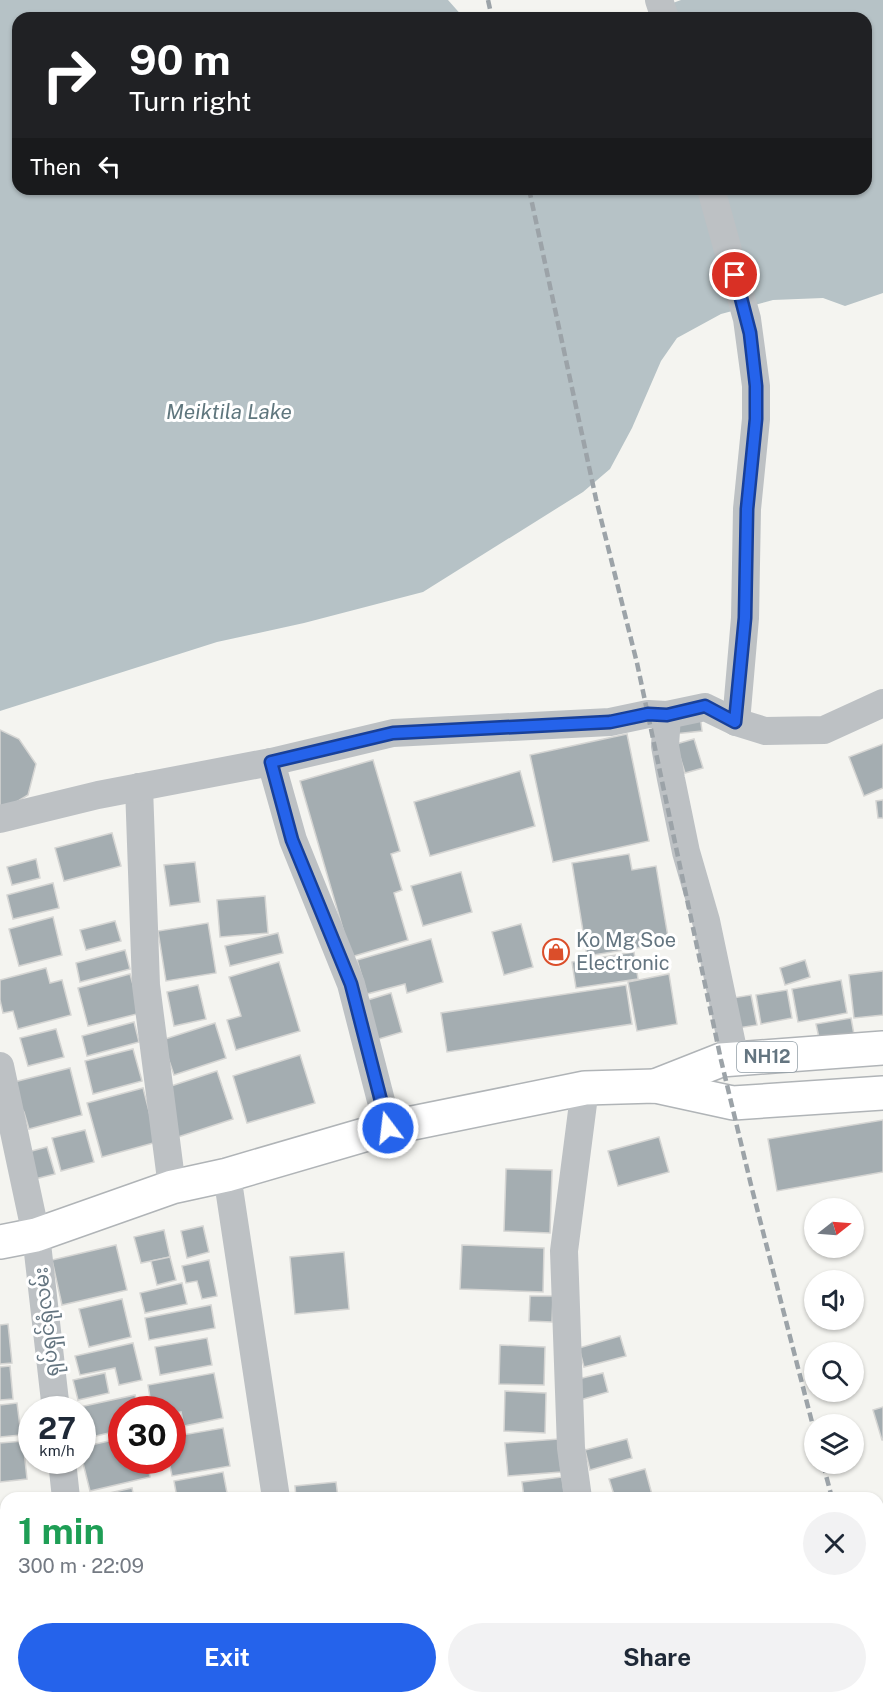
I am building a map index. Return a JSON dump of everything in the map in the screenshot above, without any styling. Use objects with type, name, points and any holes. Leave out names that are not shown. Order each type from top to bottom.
[{"type":"highway","name":"NH12","points":[[655,1086],[722,1060],[883,1048]]},
{"type":"highway","name":"NH12","points":[[0,1242],[36,1235],[172,1187],[227,1175],[388,1128],[585,1088],[655,1086],[733,1103],[883,1093]]},
{"type":"street","points":[[713,195],[747,319],[756,386],[756,419],[747,509],[745,618],[735,722]]},
{"type":"street","points":[[0,819],[98,795],[271,762],[393,733],[610,722],[648,714],[667,715],[705,706],[735,722],[765,730],[824,730],[883,703]]},
{"type":"street","points":[[667,715],[666,746],[671,779],[686,852],[706,921],[735,1059]]},
{"type":"street","points":[[271,762],[292,840],[351,984],[388,1128]]},
{"type":"street","points":[[140,787],[147,985],[172,1187]]},
{"type":"street","name":"ရုပ်ရှင်ရုံလမ်း","points":[[0,1066],[36,1235],[54,1396]]},
{"type":"street","points":[[577,1492],[571,1448],[564,1251],[585,1088]]},
{"type":"street","points":[[227,1175],[275,1492]]},
{"type":"street","points":[[63,1474],[65,1492]]},
{"type":"water","name":"Meiktila Lake","points":[[0,0],[448,0],[459,12],[12,12],[12,195],[872,195],[872,12],[648,12],[681,0],[883,0],[883,293],[845,306],[823,298],[773,300],[721,314],[677,338],[661,361],[632,428],[610,469],[583,492],[423,592],[304,623],[217,642],[0,711]]},
{"type":"building","points":[[700,715],[702,731],[674,734],[672,719]]},
{"type":"building","points":[[0,730],[19,739],[36,764],[28,795],[0,812]]},
{"type":"building","points":[[627,734],[649,841],[553,862],[530,755]]},
{"type":"building","points":[[694,739],[703,768],[685,773],[676,744]]},
{"type":"building","points":[[883,744],[883,788],[864,796],[849,757]]},
{"type":"building","points":[[373,760],[400,851],[391,854],[402,890],[394,893],[408,940],[351,957],[300,781]]},
{"type":"building","points":[[520,771],[535,826],[430,856],[414,802]]},
{"type":"building","points":[[883,800],[883,818],[878,818],[876,801]]},
{"type":"building","points":[[112,833],[121,866],[64,881],[55,848]]},
{"type":"building","points":[[629,854],[632,870],[656,866],[669,943],[587,956],[572,863]]},
{"type":"building","points":[[36,859],[40,878],[12,885],[7,867]]},
{"type":"building","points":[[195,862],[200,902],[170,906],[164,865]]},
{"type":"building","points":[[461,872],[472,912],[423,926],[411,886]]},
{"type":"building","points":[[53,883],[59,908],[13,919],[7,895]]},
{"type":"building","points":[[265,896],[268,933],[220,937],[217,900]]},
{"type":"building","points":[[53,917],[62,955],[19,966],[9,929]]},
{"type":"building","points":[[115,921],[121,941],[86,950],[80,930]]},
{"type":"building","points":[[208,923],[216,973],[166,981],[158,931]]},
{"type":"building","points":[[521,924],[533,967],[504,975],[492,932]]},
{"type":"building","points":[[278,933],[283,953],[230,966],[225,946]]},
{"type":"building","points":[[431,939],[443,982],[407,993],[405,984],[367,994],[357,960]]},
{"type":"building","points":[[125,950],[130,969],[80,982],[76,963]]},
{"type":"building","points":[[634,952],[638,979],[576,988],[572,962]]},
{"type":"building","points":[[805,960],[810,977],[785,985],[780,968]]},
{"type":"building","points":[[279,962],[300,1031],[236,1050],[227,1020],[241,1016],[229,977]]},
{"type":"building","points":[[46,968],[50,983],[62,980],[71,1015],[18,1029],[13,1011],[3,1013],[0,1000],[0,980]]},
{"type":"building","points":[[883,971],[883,1015],[854,1018],[849,975]]},
{"type":"building","points":[[130,974],[141,1013],[88,1026],[78,988]]},
{"type":"building","points":[[669,974],[677,1024],[637,1031],[628,982]]},
{"type":"building","points":[[841,980],[847,1013],[798,1022],[792,989]]},
{"type":"building","points":[[198,985],[206,1019],[174,1026],[167,992]]},
{"type":"building","points":[[626,985],[632,1024],[447,1052],[441,1013]]},
{"type":"building","points":[[787,990],[792,1018],[761,1024],[756,995]]},
{"type":"building","points":[[391,993],[402,1032],[372,1041],[361,1002]]},
{"type":"building","points":[[751,995],[757,1025],[732,1029],[726,999]]},
{"type":"building","points":[[851,1018],[855,1040],[821,1047],[816,1024]]},
{"type":"building","points":[[134,1022],[139,1042],[87,1056],[82,1036]]},
{"type":"building","points":[[215,1023],[226,1058],[174,1075],[162,1040]]},
{"type":"building","points":[[56,1029],[64,1057],[28,1066],[20,1038]]},
{"type":"building","points":[[133,1049],[142,1081],[93,1094],[85,1061]]},
{"type":"building","points":[[300,1055],[315,1103],[247,1123],[233,1076]]},
{"type":"building","points":[[70,1068],[82,1115],[29,1129],[24,1112],[6,1084]]},
{"type":"building","points":[[217,1071],[233,1119],[178,1137],[162,1089]]},
{"type":"building","points":[[143,1088],[157,1142],[102,1157],[87,1103]]},
{"type":"building","points":[[883,1120],[883,1172],[777,1191],[768,1139]]},
{"type":"building","points":[[85,1130],[94,1162],[61,1171],[52,1138]]},
{"type":"building","points":[[659,1137],[669,1172],[618,1186],[608,1151]]},
{"type":"building","points":[[47,1147],[55,1174],[35,1179],[28,1152]]},
{"type":"building","points":[[506,1169],[552,1170],[550,1233],[504,1231]]},
{"type":"building","points":[[203,1226],[209,1252],[187,1258],[181,1231]]},
{"type":"building","points":[[164,1230],[170,1257],[141,1263],[134,1237]]},
{"type":"building","points":[[116,1245],[127,1290],[62,1305],[52,1260]]},
{"type":"building","points":[[462,1245],[544,1248],[543,1292],[460,1289]]},
{"type":"building","points":[[344,1252],[349,1309],[295,1314],[290,1257]]},
{"type":"building","points":[[170,1257],[176,1280],[157,1285],[151,1261]]},
{"type":"building","points":[[209,1260],[217,1296],[202,1299],[197,1281],[186,1283],[182,1266]]},
{"type":"building","points":[[182,1283],[187,1304],[145,1313],[140,1293]]},
{"type":"building","points":[[530,1296],[553,1296],[552,1322],[529,1321]]},
{"type":"building","points":[[122,1299],[131,1337],[89,1347],[79,1309]]},
{"type":"building","points":[[211,1305],[215,1328],[149,1340],[145,1318]]},
{"type":"building","points":[[8,1324],[12,1363],[0,1364],[0,1325]]},
{"type":"building","points":[[620,1336],[626,1356],[584,1367],[579,1348]]},
{"type":"building","points":[[207,1338],[212,1365],[160,1375],[155,1347]]},
{"type":"building","points":[[133,1343],[142,1380],[119,1385],[115,1368],[80,1375],[75,1356]]},
{"type":"building","points":[[500,1345],[545,1347],[544,1385],[499,1384]]},
{"type":"building","points":[[10,1366],[13,1399],[0,1400],[0,1367]]},
{"type":"building","points":[[105,1373],[109,1393],[77,1396],[73,1380]]},
{"type":"building","points":[[214,1373],[223,1418],[186,1426],[186,1396],[150,1396],[148,1385]]},
{"type":"building","points":[[603,1373],[608,1392],[580,1400],[574,1380]]},
{"type":"building","points":[[505,1391],[546,1393],[545,1433],[504,1431]]},
{"type":"building","points":[[108,1401],[108,1433],[96,1436],[96,1403]]},
{"type":"building","points":[[17,1403],[18,1435],[0,1437],[0,1405]]},
{"type":"building","points":[[883,1407],[883,1440],[882,1440],[873,1410]]},
{"type":"building","points":[[223,1428],[230,1466],[186,1474],[186,1434]]},
{"type":"building","points":[[559,1439],[561,1472],[508,1476],[505,1443]]},
{"type":"building","points":[[627,1439],[632,1458],[590,1470],[585,1450]]},
{"type":"building","points":[[18,1441],[18,1474],[26,1474],[27,1479],[0,1482],[0,1443]]},
{"type":"building","points":[[108,1441],[108,1474],[149,1474],[150,1477],[90,1491],[86,1474],[96,1474],[96,1444]]},
{"type":"building","points":[[645,1469],[651,1492],[613,1492],[609,1479]]},
{"type":"building","points":[[223,1472],[227,1492],[176,1492],[174,1481]]},
{"type":"building","points":[[562,1477],[564,1492],[523,1492],[522,1482]]},
{"type":"building","points":[[336,1482],[337,1492],[296,1492],[295,1486]]},
{"type":"building","points":[[132,1488],[133,1492],[114,1492]]},
{"type":"railway","points":[[488,0],[491,12]]},
{"type":"railway","points":[[530,195],[596,499],[637,663],[721,1060],[810,1414]]},
{"type":"railway","points":[[826,1474],[830,1492]]},
{"type":"place","name":"Ko Mg Soe Electronic","points":[[556,952]]},
{"type":"route","points":[[388,1128],[351,984],[292,840],[271,762],[393,733],[610,722],[648,714],[667,715],[705,706],[735,722],[745,618],[747,509],[756,419],[756,386],[750,333],[735,275]]}]
